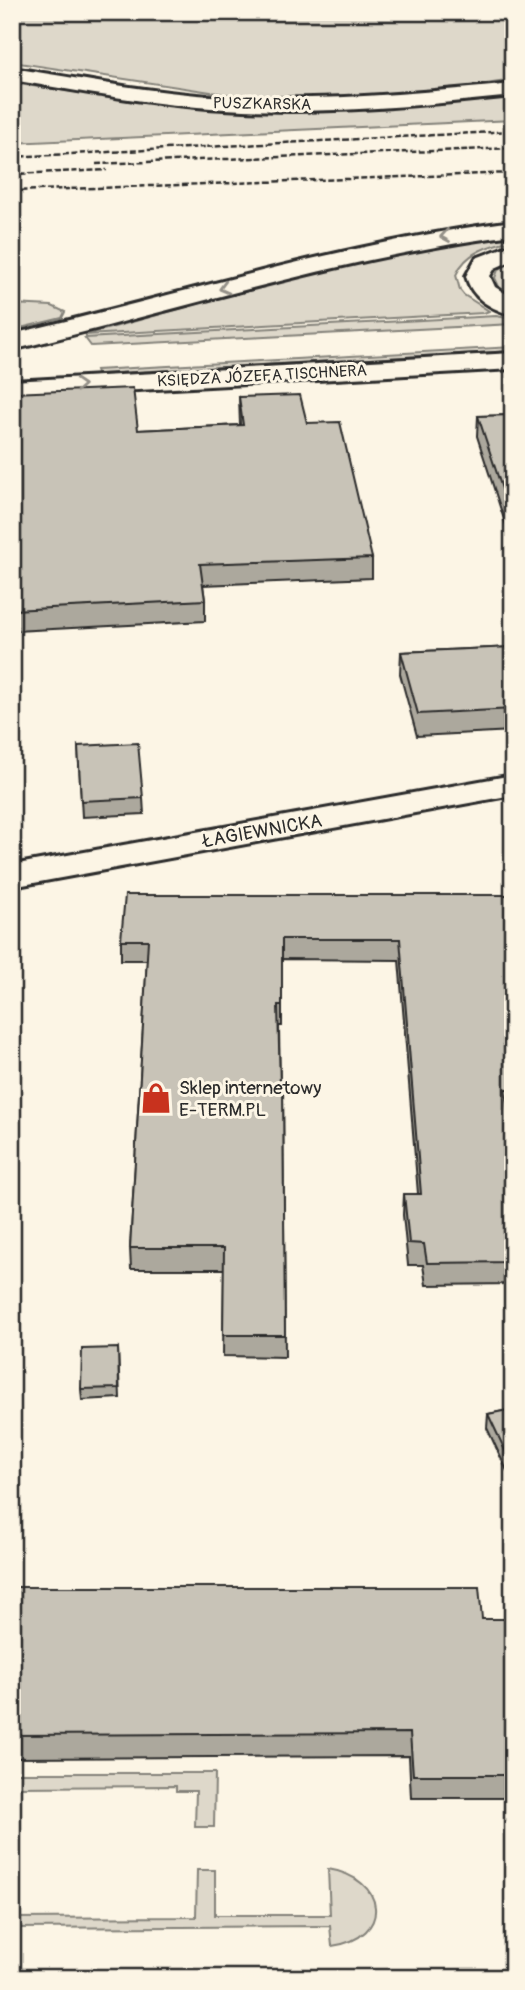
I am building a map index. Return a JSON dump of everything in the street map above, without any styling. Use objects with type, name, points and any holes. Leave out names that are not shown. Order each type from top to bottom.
[{"type":"main road","name":"PUSZKARSKA","points":[[12,74],[172,99],[242,104],[362,102],[513,90]]},
{"type":"main road","points":[[12,342],[117,317],[363,251],[454,234],[513,228]]},
{"type":"main road","points":[[513,251],[485,263],[478,276],[479,283],[489,295],[513,307]]},
{"type":"main road","points":[[12,362],[40,361]]},
{"type":"main road","name":"KSIĘDZA JÓZEFA TISCHNERA","points":[[12,388],[513,361]]},
{"type":"main road","points":[[367,369],[513,376]]},
{"type":"main road","name":"ŁAGIEWNICKA","points":[[12,876],[513,785]]},
{"type":"shaded area","points":[[12,12],[513,12],[513,80],[443,90],[332,98],[224,94],[12,62]]},
{"type":"shaded area","points":[[12,83],[157,104],[330,109],[513,97],[513,120],[12,143]]},
{"type":"shaded area","points":[[513,234],[513,240],[472,255],[456,275],[460,290],[489,311],[484,313],[85,335],[331,267],[411,249]]},
{"type":"shaded area","points":[[513,260],[513,298],[501,291],[495,278],[498,270]]},
{"type":"shaded area","points":[[12,304],[52,306],[65,312],[62,318],[12,330]]},
{"type":"shaded area","points":[[496,316],[513,319],[513,324],[91,346],[85,338]]},
{"type":"shaded area","points":[[513,347],[513,351],[97,374],[96,370]]},
{"type":"shaded area","points":[[12,1773],[215,1773],[214,1827],[195,1827],[196,1791],[176,1791],[176,1786],[12,1787]]},
{"type":"shaded area","points":[[328,1869],[347,1875],[362,1884],[371,1895],[375,1908],[373,1920],[366,1931],[352,1940],[332,1946],[330,1926],[12,1928],[12,1918],[196,1917],[197,1870],[215,1870],[215,1915],[330,1915]]},
{"type":"building","points":[[133,388],[138,430],[243,425],[239,397],[300,395],[307,423],[340,422],[372,558],[200,564],[205,600],[13,610],[12,675],[12,393]]},
{"type":"building","points":[[513,415],[513,522],[478,416]]},
{"type":"building","points":[[513,647],[513,709],[418,714],[401,652]]},
{"type":"building","points":[[138,743],[143,798],[81,801],[78,746]]},
{"type":"building","points":[[125,895],[513,895],[513,1089],[505,1089],[513,1149],[513,1262],[427,1263],[424,1244],[409,1243],[404,1194],[421,1194],[400,939],[282,939],[282,1005],[278,1005],[280,1088],[283,1088],[285,1335],[223,1335],[224,1248],[130,1248],[148,940],[121,940]]},
{"type":"building","points":[[118,1348],[119,1388],[81,1389],[82,1349]]},
{"type":"building","points":[[513,1409],[513,1461],[510,1461],[488,1414]]},
{"type":"building","points":[[12,1587],[479,1587],[482,1619],[513,1619],[513,1775],[413,1775],[410,1733],[12,1735]]},
{"type":"building","points":[[210,1973],[210,1978],[12,1978],[12,1974]]},
{"type":"railway","points":[[12,157],[513,131]]},
{"type":"railway","points":[[96,164],[513,148]]},
{"type":"railway","points":[[12,174],[107,170]]},
{"type":"railway","points":[[12,191],[513,173]]},
{"type":"place","name":"Sklep internetowy E-TERM.PL","points":[[156,1098]]}]
